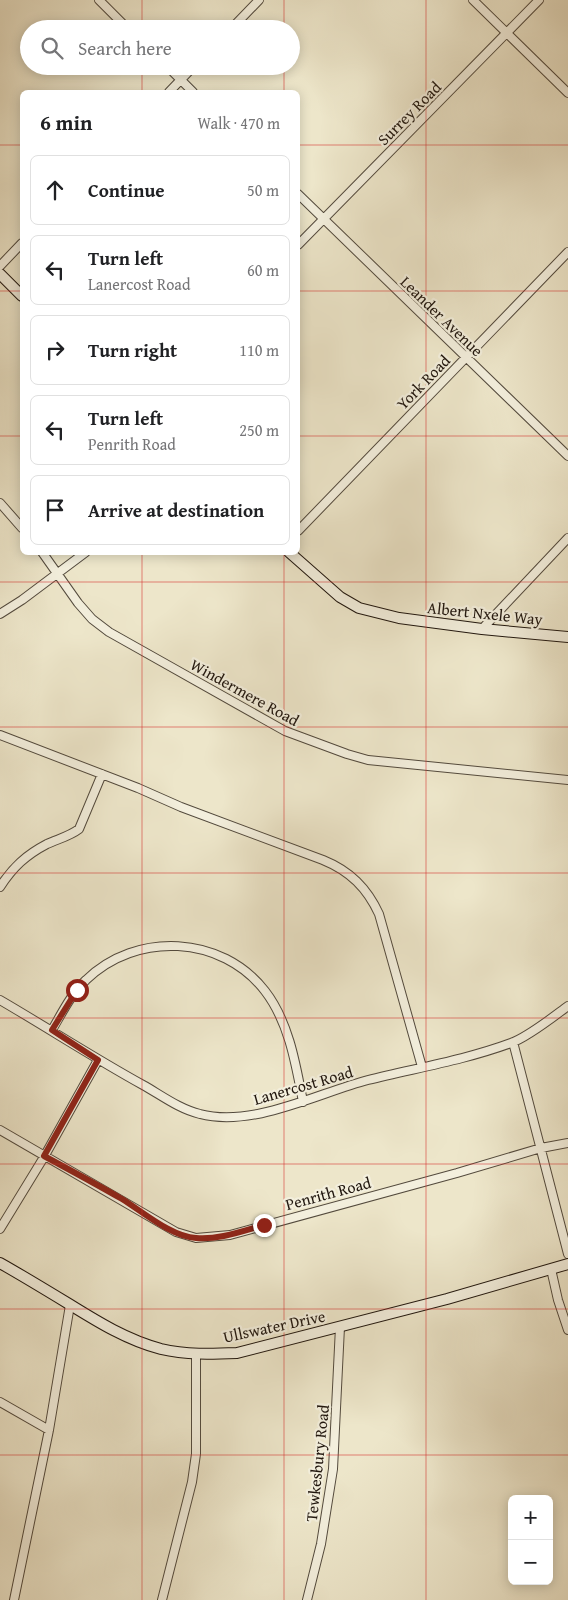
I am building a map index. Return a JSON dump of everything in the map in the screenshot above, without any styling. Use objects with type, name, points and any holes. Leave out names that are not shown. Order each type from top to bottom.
[{"type":"street","points":[[99,0],[119,20]]},
{"type":"street","points":[[240,20],[259,0]]},
{"type":"street","points":[[473,0],[568,93]]},
{"type":"street","name":"Surrey Road","points":[[300,243],[539,0]]},
{"type":"street","points":[[176,75],[191,90]]},
{"type":"street","points":[[171,90],[186,75]]},
{"type":"street","name":"Leander Avenue","points":[[300,196],[568,456]]},
{"type":"street","points":[[0,266],[20,245]]},
{"type":"street","name":"York Road","points":[[300,529],[568,252]]},
{"type":"street","points":[[0,274],[20,294]]},
{"type":"street","points":[[0,504],[20,526]]},
{"type":"street","points":[[482,629],[568,538]]},
{"type":"street","name":"Windermere Road","points":[[44,555],[81,607],[92,619],[109,632],[285,731],[368,760],[568,780]]},
{"type":"street","points":[[0,614],[82,555]]},
{"type":"street","name":"Albert Nxele Way","points":[[289,555],[290,558],[338,599],[358,613],[389,619],[399,618],[482,629],[568,637]]},
{"type":"street","points":[[0,735],[182,807],[339,866],[369,894],[379,914],[422,1067]]},
{"type":"street","points":[[0,887],[11,870],[29,855],[46,845],[75,833],[79,829],[102,774]]},
{"type":"street","points":[[52,1030],[86,979],[110,961],[123,955],[156,946],[177,945],[211,951],[221,955],[244,970],[266,992],[277,1010],[296,1066],[303,1102]]},
{"type":"street","name":"Lanercost Road","points":[[0,1000],[52,1030],[98,1060],[184,1108],[211,1116],[240,1116],[303,1102],[366,1081],[471,1055],[513,1042],[568,1006]]},
{"type":"street","points":[[513,1042],[568,1254]]},
{"type":"street","points":[[0,1229],[98,1060]]},
{"type":"street","name":"Penrith Road","points":[[0,1130],[176,1232],[196,1238],[230,1235],[458,1173],[541,1148],[568,1143]]},
{"type":"street","name":"Ullswater Drive","points":[[0,1263],[109,1328],[161,1349],[196,1353],[237,1353],[447,1299],[568,1264]]},
{"type":"street","points":[[551,1269],[558,1300],[568,1330]]},
{"type":"street","points":[[14,1600],[48,1430],[70,1304]]},
{"type":"street","name":"Tewkesbury Road","points":[[307,1600],[321,1544],[333,1469],[340,1327]]},
{"type":"street","points":[[162,1600],[192,1482],[196,1454],[196,1353]]},
{"type":"street","points":[[0,1402],[48,1430]]},
{"type":"route","points":[[77,990],[52,1030],[98,1060],[44,1156],[122,1199],[161,1224],[187,1237],[208,1238],[230,1235],[264,1225]]}]
